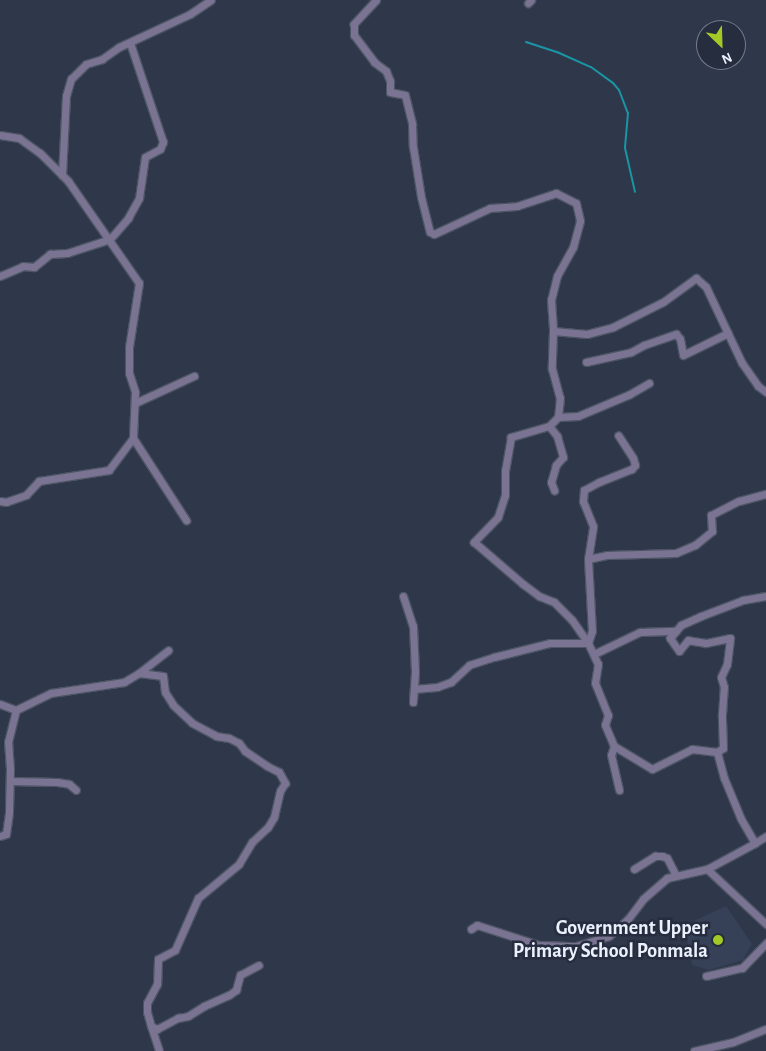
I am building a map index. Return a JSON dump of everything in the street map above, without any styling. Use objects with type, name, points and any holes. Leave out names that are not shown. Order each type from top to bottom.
[{"type":"street","points":[[62,176],[66,96],[71,79],[86,64],[102,59],[119,47],[190,14],[211,0]]},
{"type":"street","points":[[376,0],[354,24],[354,35],[374,62],[386,71],[390,81],[390,92],[405,95],[412,124],[421,197],[430,232],[434,234],[490,208],[516,206],[556,192],[576,203],[580,221],[573,247],[556,276],[551,300],[553,331],[552,369],[560,398],[558,417],[549,426],[511,437],[505,472],[505,495],[498,517],[474,542],[523,584],[539,596],[554,602],[572,620],[588,643],[598,664],[596,684],[608,715],[605,725],[614,746],[652,769],[692,749],[717,752],[723,748],[722,714],[724,687],[721,677],[727,664],[730,638],[706,643],[688,640],[679,651],[670,638],[681,625],[732,604],[766,596]]},
{"type":"street","points":[[0,276],[23,266],[34,267],[50,254],[68,253],[110,239],[128,218],[138,198],[145,157],[160,149],[163,142],[130,43]]},
{"type":"street","points":[[0,135],[19,138],[40,153],[62,176],[86,204],[139,283],[129,347],[129,373],[135,392],[133,438],[109,470],[39,481],[26,495],[6,502],[0,501]]},
{"type":"street","points":[[553,331],[587,334],[613,328],[663,302],[696,278],[706,287],[742,363],[758,386],[766,392]]},
{"type":"street","points":[[586,362],[631,352],[644,345],[676,334],[680,339],[683,355],[728,334]]},
{"type":"street","points":[[135,403],[194,376]]},
{"type":"street","points":[[558,417],[578,416],[630,394],[649,383]]},
{"type":"street","points":[[549,426],[557,436],[563,457],[556,465],[551,482],[554,490]]},
{"type":"street","points":[[588,643],[592,631],[588,559],[593,526],[583,501],[584,490],[598,482],[632,469],[635,465],[633,458],[618,435]]},
{"type":"street","points":[[133,438],[186,520]]},
{"type":"street","points":[[588,559],[607,555],[676,554],[695,545],[712,531],[711,516],[739,501],[766,494]]},
{"type":"street","points":[[404,596],[413,626],[413,702]]},
{"type":"street","points":[[594,654],[640,632],[676,631]]},
{"type":"street","points":[[414,689],[436,687],[451,682],[469,665],[550,643],[588,643]]},
{"type":"street","points":[[0,704],[16,710],[52,693],[124,682],[137,675],[168,650]]},
{"type":"street","points":[[137,675],[163,676],[165,692],[173,705],[192,724],[216,736],[229,738],[239,743],[246,751],[266,766],[279,772],[285,783],[280,792],[274,817],[268,827],[252,842],[239,864],[198,898],[175,950],[158,959],[157,984],[147,1003],[151,1026],[159,1051]]},
{"type":"street","points":[[0,836],[6,834],[10,782],[8,742],[16,710]]},
{"type":"street","points":[[614,746],[611,754],[619,790]]},
{"type":"street","points":[[717,752],[727,786],[740,818],[755,843]]},
{"type":"street","points":[[10,782],[57,782],[68,784],[76,790]]},
{"type":"street","points":[[471,929],[477,926],[539,945],[576,946],[609,936],[628,919],[643,899],[667,878],[707,869],[766,836]]},
{"type":"street","points":[[634,869],[654,856],[662,856],[667,858],[676,876]]},
{"type":"street","points":[[707,869],[766,924]]},
{"type":"street","points":[[706,976],[742,968],[766,943]]},
{"type":"street","points":[[151,1026],[157,1029],[229,995],[236,990],[240,976],[259,965]]},
{"type":"street","points":[[694,1051],[733,1042],[766,1029]]},
{"type":"shaded area","name":"Government Upper Primary School Ponmala","points":[[726,906],[752,944],[743,960],[709,970],[692,965],[686,936],[694,921]]},
{"type":"waterway","points":[[526,42],[557,52],[591,67],[613,83],[619,90],[628,113],[625,148],[635,192]]},
{"type":"place","name":"Government Upper Primary School Ponmala","points":[[718,940]]}]
